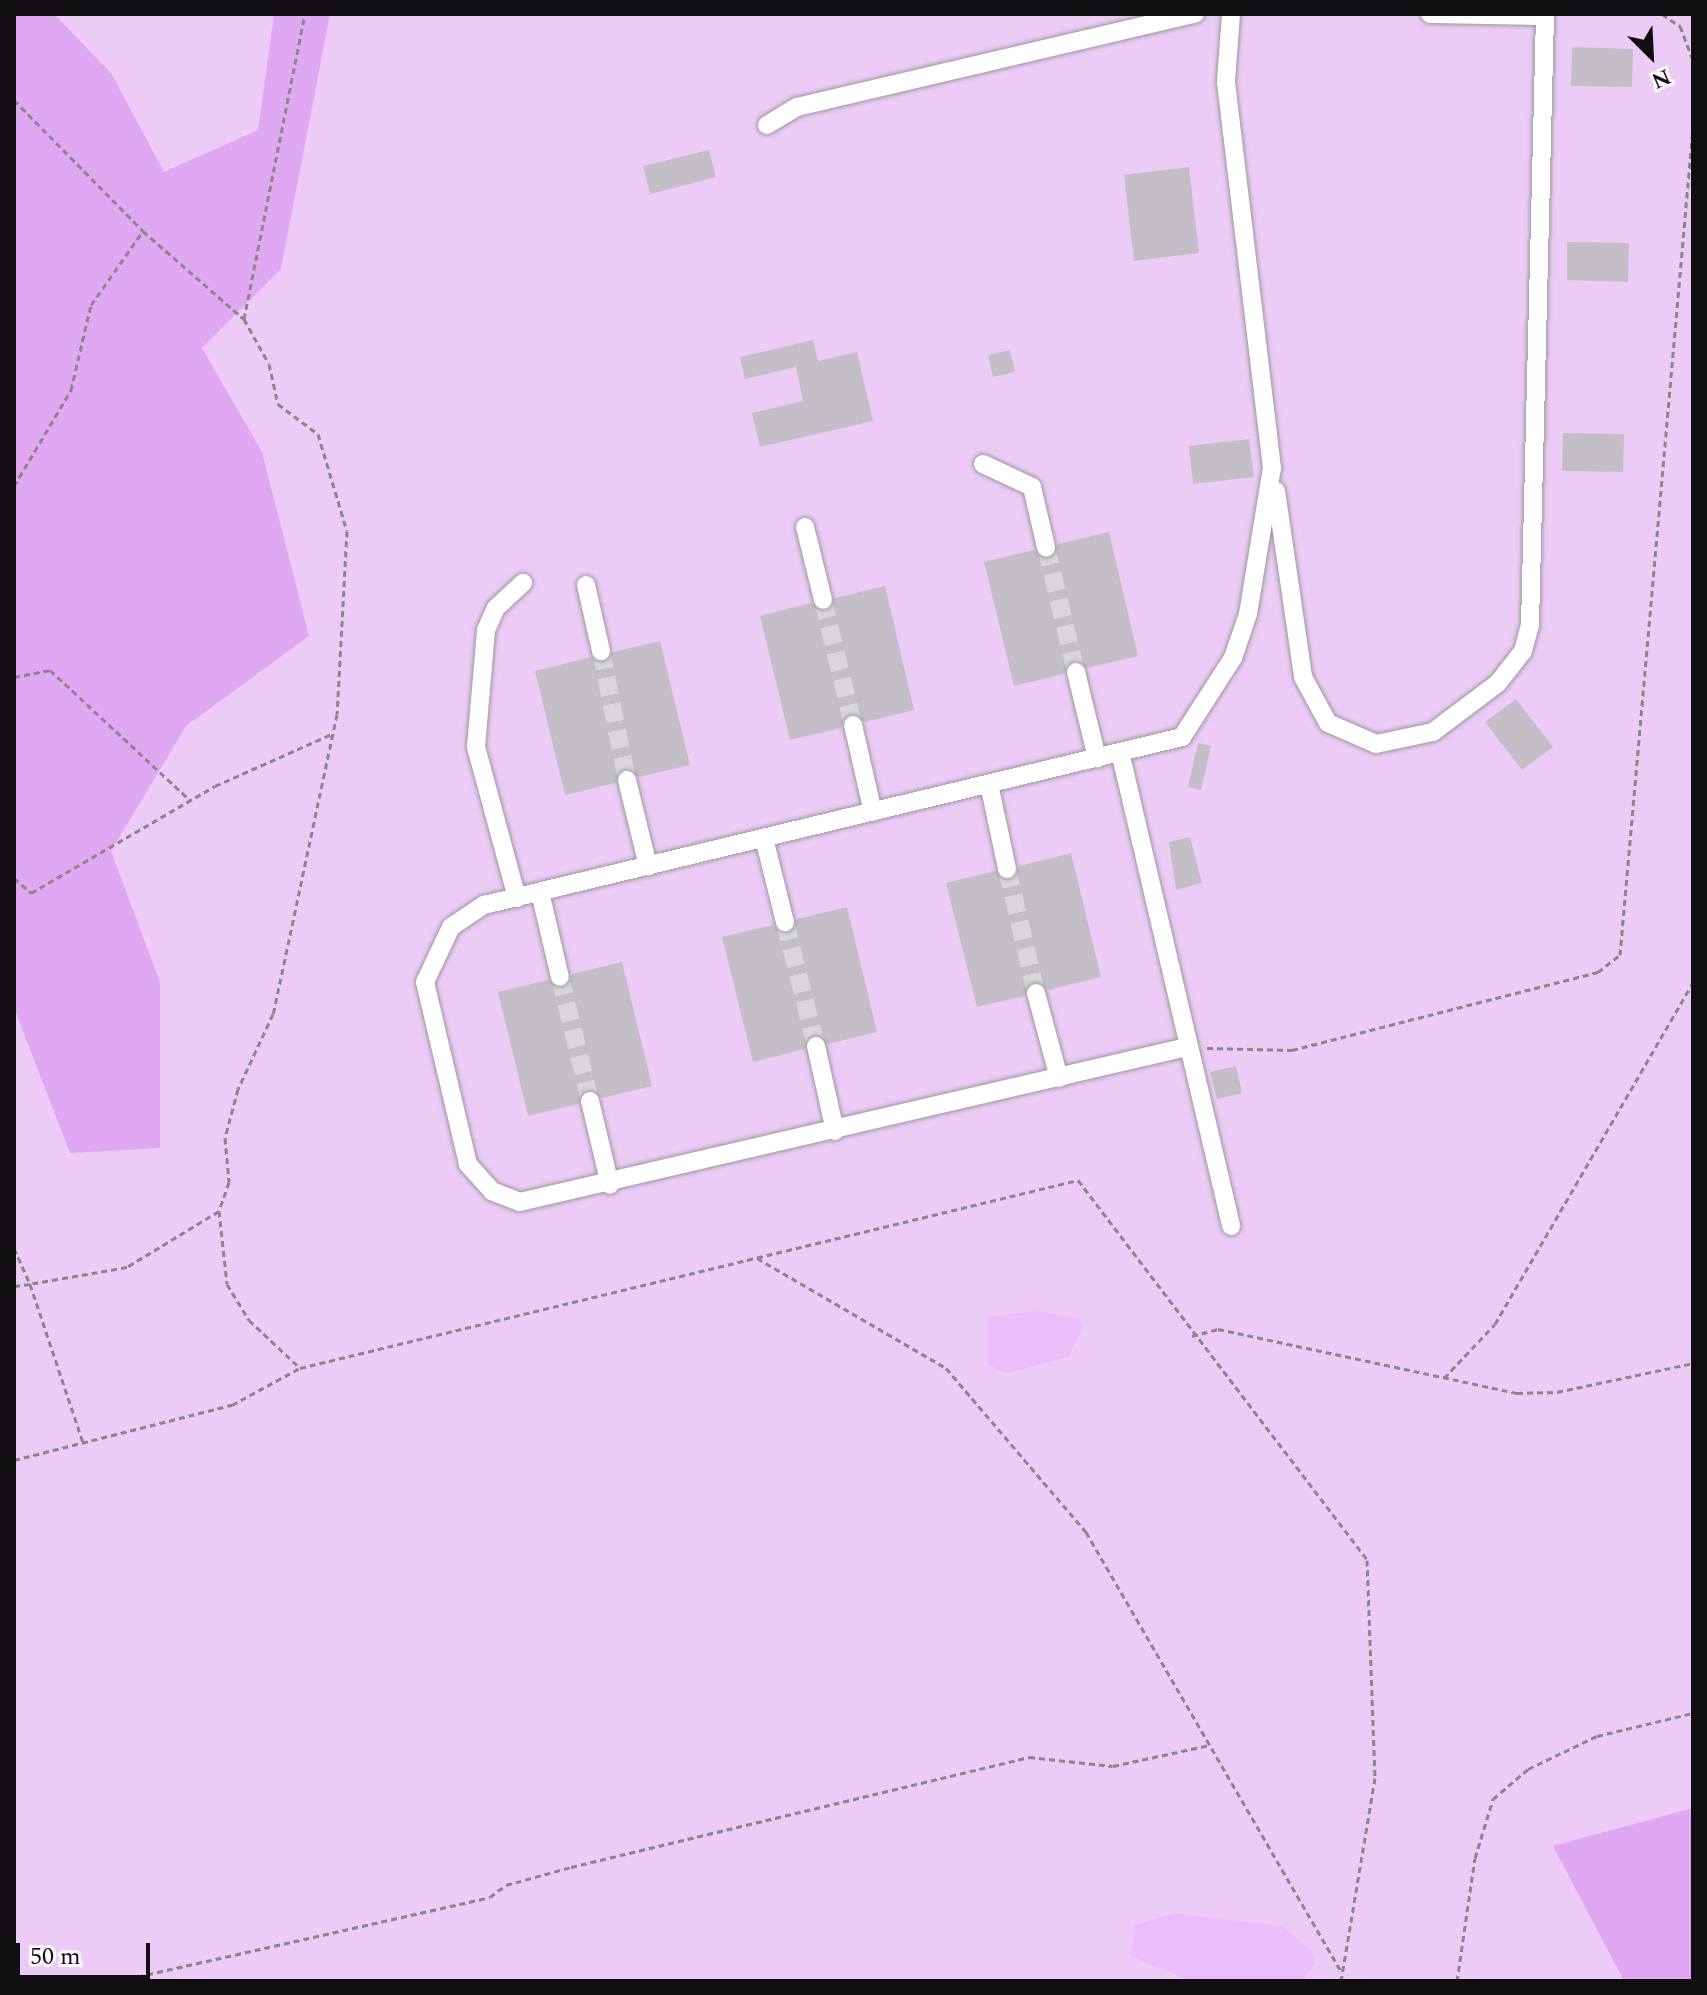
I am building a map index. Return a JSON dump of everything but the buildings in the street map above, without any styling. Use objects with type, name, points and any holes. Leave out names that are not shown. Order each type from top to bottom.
[{"type":"lane","points":[[767,125],[797,107],[1195,14]]},
{"type":"lane","points":[[1231,14],[1226,81],[1272,468],[1303,677],[1328,723],[1376,744],[1404,742],[1433,732],[1498,683],[1523,651],[1530,625],[1545,16],[1430,14]]},
{"type":"lane","points":[[983,464],[1032,487],[1046,547]]},
{"type":"lane","points":[[1187,1047],[610,1185],[520,1202],[492,1191],[468,1164],[425,982],[451,927],[484,905],[1182,737],[1233,658],[1248,614],[1272,468]]},
{"type":"lane","points":[[805,527],[823,600]]},
{"type":"lane","points":[[517,898],[476,747],[486,630],[496,608],[523,583]]},
{"type":"lane","points":[[586,585],[601,651]]},
{"type":"lane","points":[[1076,672],[1097,758]]},
{"type":"lane","points":[[853,725],[873,812]]},
{"type":"lane","points":[[1120,752],[1231,1226]]},
{"type":"lane","points":[[627,780],[648,866]]},
{"type":"lane","points":[[989,784],[1007,869]]},
{"type":"lane","points":[[764,838],[785,922]]},
{"type":"lane","points":[[540,892],[560,977]]},
{"type":"lane","points":[[1036,993],[1059,1078]]},
{"type":"lane","points":[[816,1046],[835,1131]]},
{"type":"lane","points":[[590,1101],[610,1185]]},
{"type":"path","points":[[244,319],[305,14]]},
{"type":"path","points":[[1662,14],[1680,26],[1693,60]]},
{"type":"path","points":[[14,100],[143,231],[244,319],[269,364],[278,404],[318,434],[339,489],[347,531],[347,627],[333,734],[273,1014],[238,1089],[225,1138],[229,1182],[219,1211],[227,1284],[249,1320],[300,1368]]},
{"type":"path","points":[[1187,1047],[1292,1050],[1598,972],[1620,955],[1693,127]]},
{"type":"path","points":[[14,486],[71,390],[91,305],[143,231]]},
{"type":"path","points":[[14,677],[50,670],[191,800]]},
{"type":"path","points":[[14,878],[31,893],[191,800],[333,734]]},
{"type":"path","points":[[1444,1378],[1495,1324],[1693,982]]},
{"type":"path","points":[[14,1460],[232,1405],[300,1368],[1078,1180],[1192,1336],[1367,1560],[1375,1778],[1341,1981]]},
{"type":"path","points":[[14,1286],[127,1267],[219,1211]]},
{"type":"path","points":[[14,1248],[30,1284],[83,1442]]},
{"type":"path","points":[[755,1257],[946,1368],[1086,1532],[1342,1973]]},
{"type":"path","points":[[1192,1336],[1218,1329],[1517,1393],[1557,1392],[1693,1363]]},
{"type":"path","points":[[1457,1981],[1475,1858],[1493,1799],[1528,1769],[1597,1736],[1693,1713]]},
{"type":"path","points":[[118,1981],[490,1897],[506,1885],[571,1867],[1029,1757],[1113,1766],[1210,1745]]},
{"type":"shaded area","points":[[14,14],[54,14],[111,73],[164,172],[258,130],[274,14],[330,14],[281,269],[202,348],[262,452],[309,636],[186,726],[111,851],[160,982],[160,1148],[70,1153],[14,1008]]},
{"type":"shaded area","points":[[27,14],[1693,14],[1693,1981],[14,1981],[14,89]]},
{"type":"shaded area","points":[[1037,1311],[1080,1318],[1083,1330],[1068,1357],[1007,1373],[988,1365],[988,1317]]},
{"type":"shaded area","points":[[1693,1808],[1693,1981],[1624,1981],[1553,1846]]},
{"type":"shaded area","points":[[1174,1913],[1281,1926],[1312,1950],[1315,1964],[1303,1981],[1191,1981],[1130,1956],[1135,1925]]},
{"type":"tunnel","points":[[1046,547],[1076,672]]},
{"type":"tunnel","points":[[823,600],[853,725]]},
{"type":"tunnel","points":[[601,651],[627,780]]},
{"type":"tunnel","points":[[1007,869],[1036,993]]},
{"type":"tunnel","points":[[785,922],[816,1046]]},
{"type":"tunnel","points":[[560,977],[590,1101]]}]
